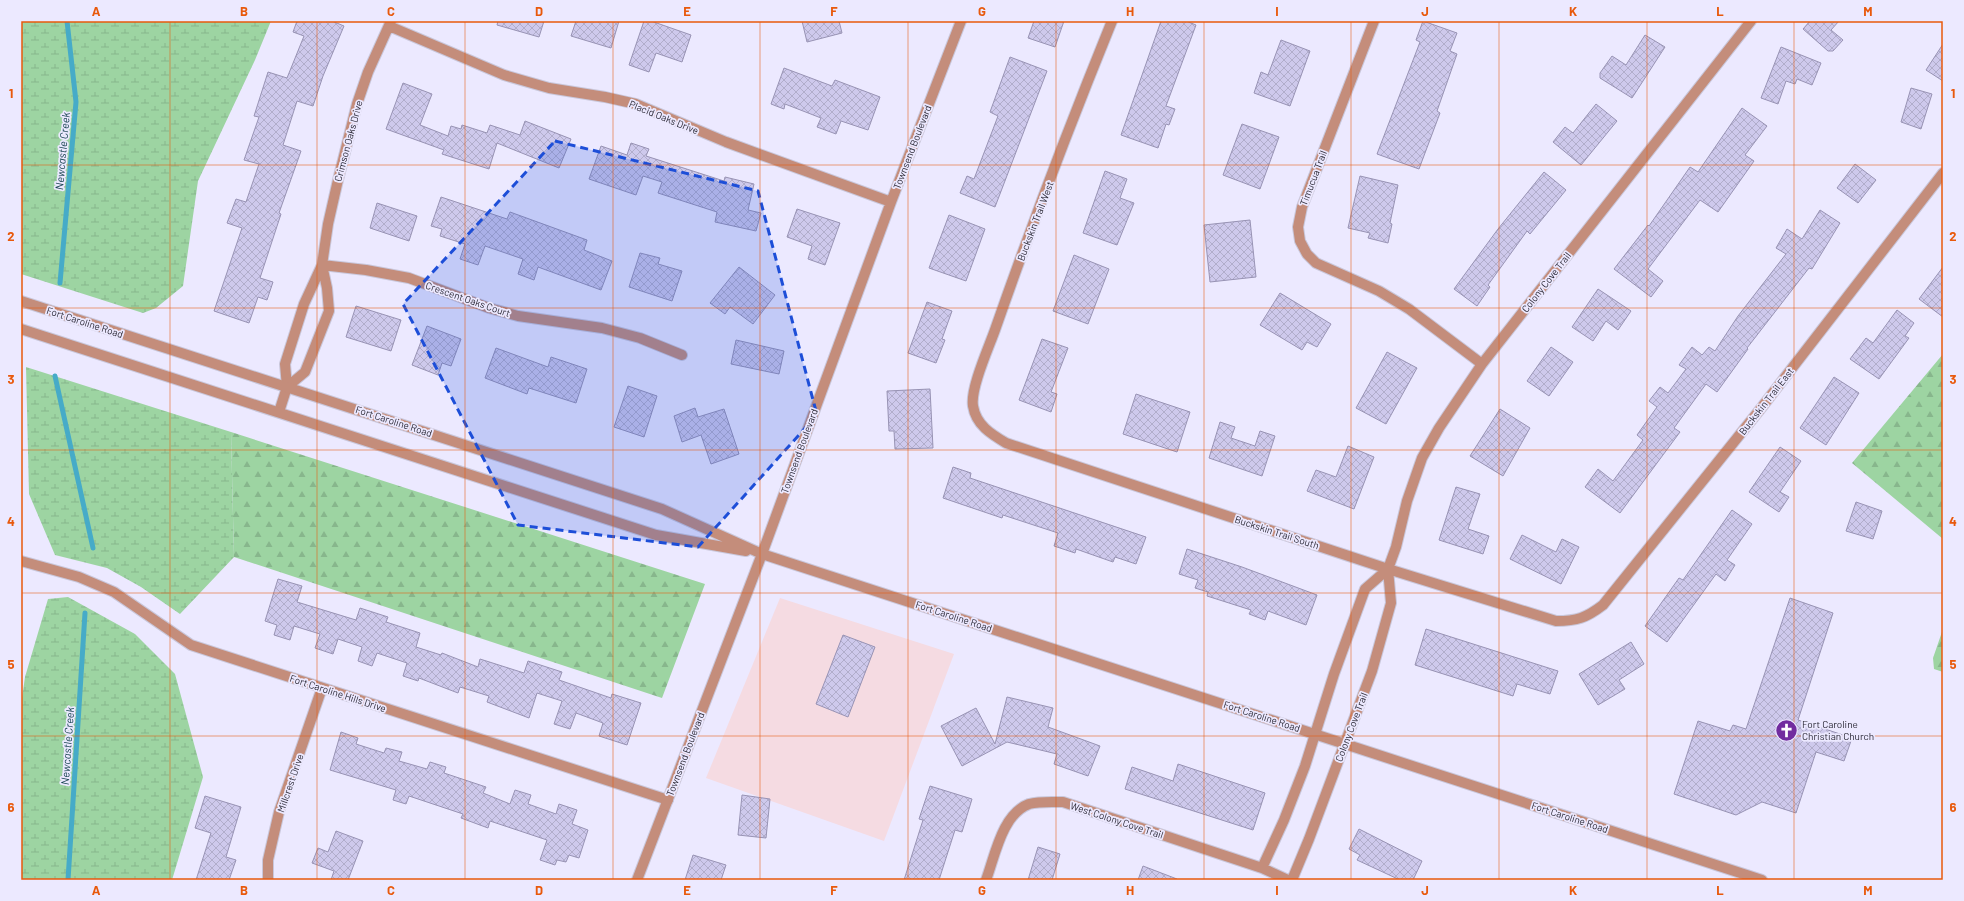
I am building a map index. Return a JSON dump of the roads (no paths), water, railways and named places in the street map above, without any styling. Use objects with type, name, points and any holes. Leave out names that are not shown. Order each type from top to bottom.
[{"type":"street","name":"Townsend Boulevard","points":[[637,880],[762,554],[891,202],[961,21]]},
{"type":"street","name":"Buckskin Trail West","points":[[980,423],[973,406],[977,382],[1019,260],[1112,21]]},
{"type":"street","name":"Timucua Trail","points":[[1374,21],[1302,207],[1298,227],[1300,241],[1307,254],[1316,263],[1379,291],[1409,309],[1482,364]]},
{"type":"street","name":"Colony Cove Trail","points":[[1292,880],[1346,743],[1372,671],[1391,603],[1388,569],[1396,547],[1407,501],[1422,458],[1439,428],[1482,364],[1751,21]]},
{"type":"street","name":"Placid Oaks Drive","points":[[390,24],[504,75],[549,88],[605,97],[636,104],[726,142],[891,202]]},
{"type":"street","name":"Crimson Oaks Drive","points":[[279,412],[287,387],[285,364],[304,304],[322,265],[331,209],[358,104],[368,72],[390,24]]},
{"type":"street","name":"Buckskin Trail East","points":[[1580,619],[1590,615],[1603,605],[1762,407],[1943,173]]},
{"type":"street","name":"Crimson Oaks Drive","points":[[287,387],[305,372],[329,311],[327,288],[322,265]]},
{"type":"street","name":"Crescent Oaks Court","points":[[322,265],[409,278],[489,308],[518,316],[602,328],[640,338],[682,354]]},
{"type":"street","name":"Fort Caroline Road","points":[[21,301],[662,509],[762,554],[1316,733],[1762,880]]},
{"type":"street","name":"Fort Caroline Road","points":[[21,329],[656,535],[762,554]]},
{"type":"street","name":"Buckskin Trail South","points":[[980,423],[986,430],[1006,443],[1388,569],[1556,621],[1572,621],[1580,619]]},
{"type":"street","name":"Fort Caroline Hills Drive","points":[[21,561],[79,577],[114,592],[191,645],[668,800]]},
{"type":"street","name":"Colony Cove Trail","points":[[1262,868],[1284,820],[1316,733],[1334,674],[1365,589],[1388,569]]},
{"type":"street","name":"Millcrest Drive","points":[[268,880],[268,860],[279,812],[322,688]]},
{"type":"street","name":"West Colony Cove Trail","points":[[986,880],[1006,825],[1015,813],[1029,805],[1043,802],[1063,802],[1262,868],[1288,880]]},
{"type":"waterway","name":"Newcastle Creek","points":[[60,283],[76,102],[67,21]]},
{"type":"waterway","name":"Newcastle Creek","points":[[55,376],[93,548]]},
{"type":"waterway","name":"Newcastle Creek","points":[[68,880],[85,613]]},
{"type":"place","name":"Fort Caroline Christian Church","points":[[1786,730]]}]
